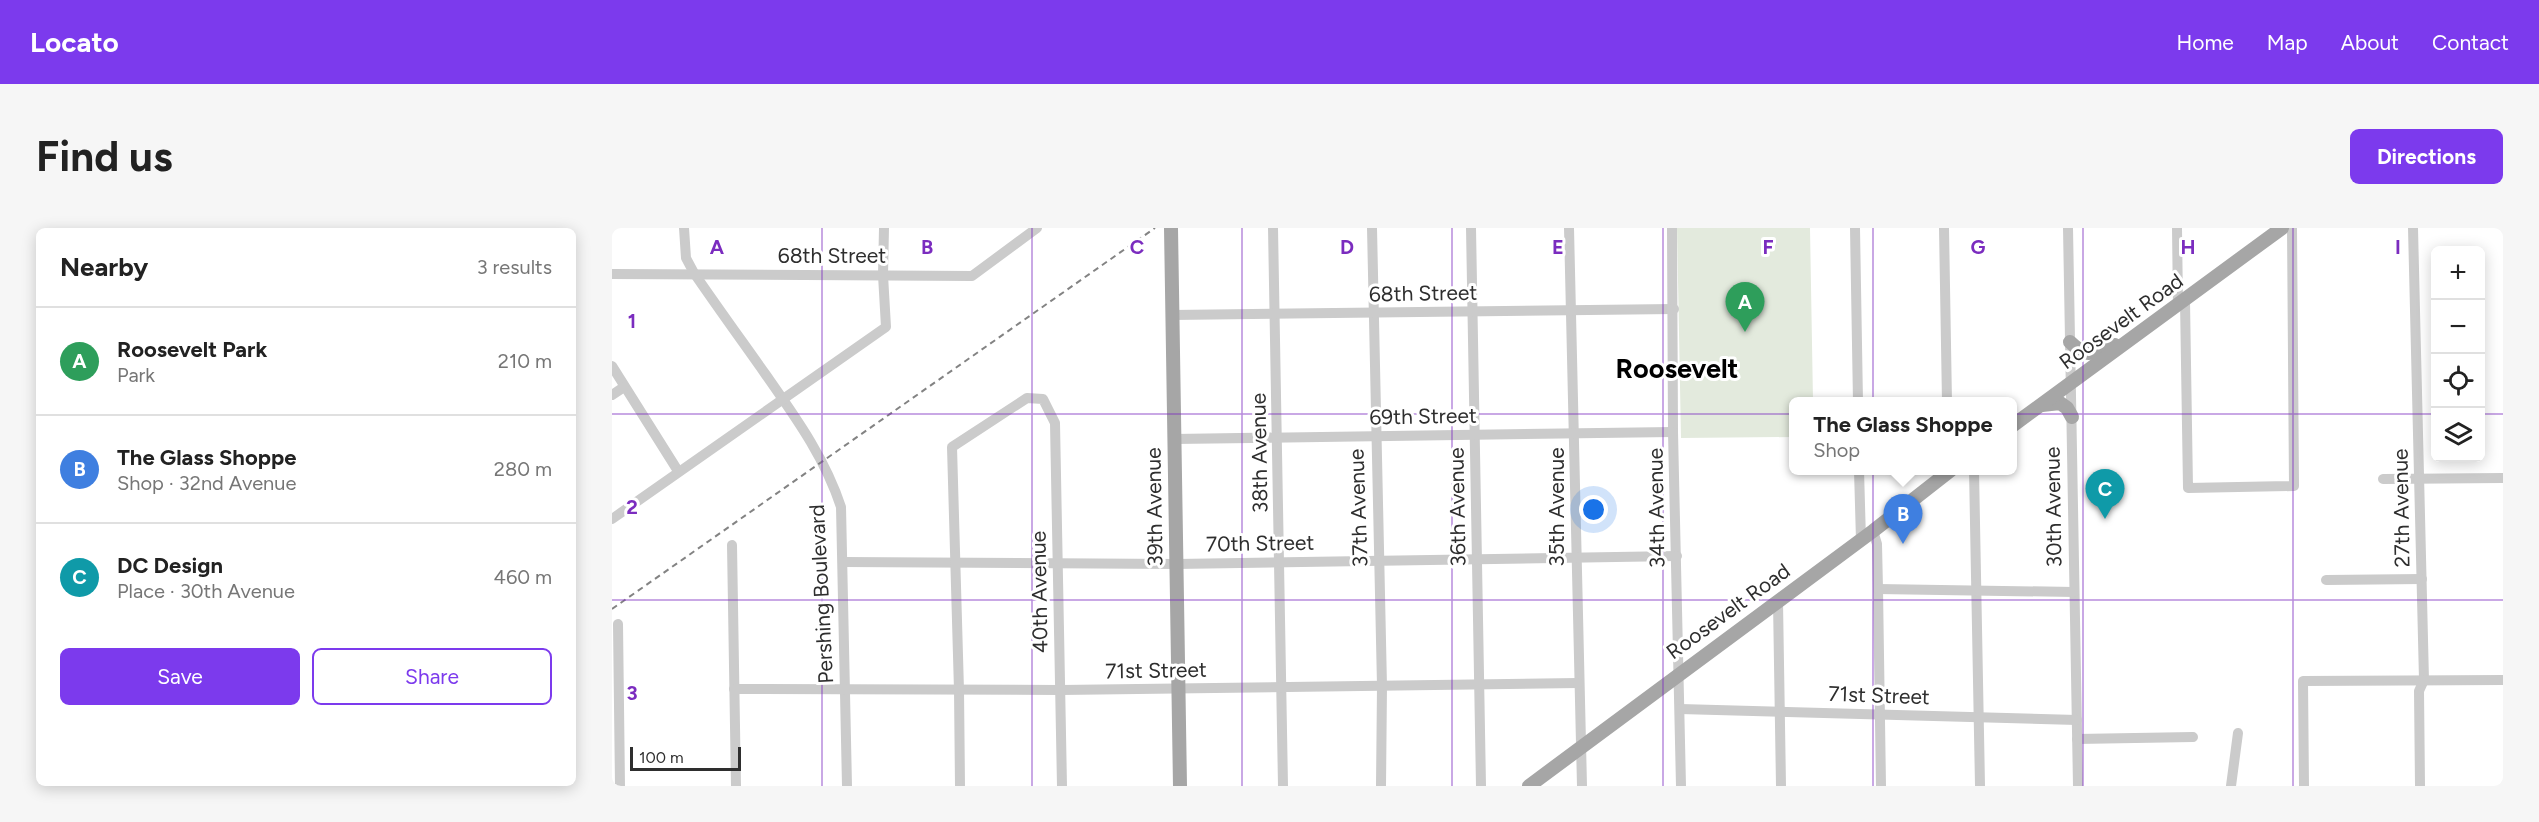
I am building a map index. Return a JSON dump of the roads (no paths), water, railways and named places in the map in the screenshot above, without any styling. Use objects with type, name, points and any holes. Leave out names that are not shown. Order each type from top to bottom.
[{"type":"main road","name":"39th Avenue","points":[[1171,228],[1180,786]]},
{"type":"main road","name":"Roosevelt Road","points":[[2017,423],[2282,228]]},
{"type":"main road","points":[[2070,342],[2080,351],[2089,354],[2126,344]]},
{"type":"main road","points":[[2040,406],[2060,403],[2067,408],[2072,417]]},
{"type":"main road","name":"Roosevelt Road","points":[[1529,786],[1946,475]]},
{"type":"street","name":"Pershing Boulevard","points":[[684,228],[686,258],[694,273],[783,400],[831,477],[841,507],[844,562],[847,786]]},
{"type":"street","points":[[612,519],[886,327],[883,275],[884,228]]},
{"type":"street","name":"68th Street","points":[[612,274],[972,276],[1037,228]]},
{"type":"street","name":"38th Avenue","points":[[1273,228],[1283,786]]},
{"type":"street","name":"37th Avenue","points":[[1372,228],[1382,686],[1381,786]]},
{"type":"street","name":"36th Avenue","points":[[1471,228],[1482,786]]},
{"type":"street","name":"35th Avenue","points":[[1569,228],[1582,786]]},
{"type":"street","name":"34th Avenue","points":[[1672,228],[1673,432],[1681,786]]},
{"type":"street","points":[[1855,228],[1858,397]]},
{"type":"street","points":[[1944,228],[1947,397]]},
{"type":"street","name":"30th Avenue","points":[[2068,228],[2078,786]]},
{"type":"street","points":[[2177,228],[2188,488],[2294,486],[2292,228]]},
{"type":"street","name":"27th Avenue","points":[[2413,228],[2421,480],[2424,680],[2419,691],[2420,786]]},
{"type":"street","name":"68th Street","points":[[1172,315],[1674,309]]},
{"type":"street","points":[[612,366],[678,471]]},
{"type":"street","points":[[612,395],[624,387]]},
{"type":"street","name":"40th Avenue","points":[[954,563],[952,447],[1027,398],[1043,399],[1054,423],[1059,563],[1062,786]]},
{"type":"street","name":"69th Street","points":[[1174,439],[1673,432]]},
{"type":"street","points":[[1859,475],[1861,540]]},
{"type":"street","points":[[1974,475],[1980,786]]},
{"type":"street","points":[[2383,480],[2503,478]]},
{"type":"street","points":[[1873,531],[1876,544],[1878,589],[1881,786]]},
{"type":"street","points":[[732,545],[736,786]]},
{"type":"street","name":"70th Street","points":[[844,562],[1176,564],[1677,556]]},
{"type":"street","points":[[954,563],[960,690],[960,786]]},
{"type":"street","points":[[2326,580],[2422,579]]},
{"type":"street","points":[[1878,589],[2074,592]]},
{"type":"street","points":[[1778,602],[1781,786]]},
{"type":"street","points":[[618,624],[621,786]]},
{"type":"street","points":[[2304,786],[2303,681],[2503,680]]},
{"type":"street","name":"71st Street","points":[[734,689],[1061,690],[1578,683]]},
{"type":"street","name":"71st Street","points":[[1680,709],[2077,720]]},
{"type":"street","points":[[2231,786],[2238,733]]},
{"type":"street","points":[[2077,739],[2193,737]]},
{"type":"railway","points":[[612,609],[1155,228]]},
{"type":"place","name":"Roosevelt Park","points":[[1745,332]]},
{"type":"place","name":"DC Design","points":[[2105,519]]},
{"type":"place","name":"The Glass Shoppe","points":[[1903,544]]},
{"type":"district","name":"Roosevelt","points":[[1677,368]]}]
